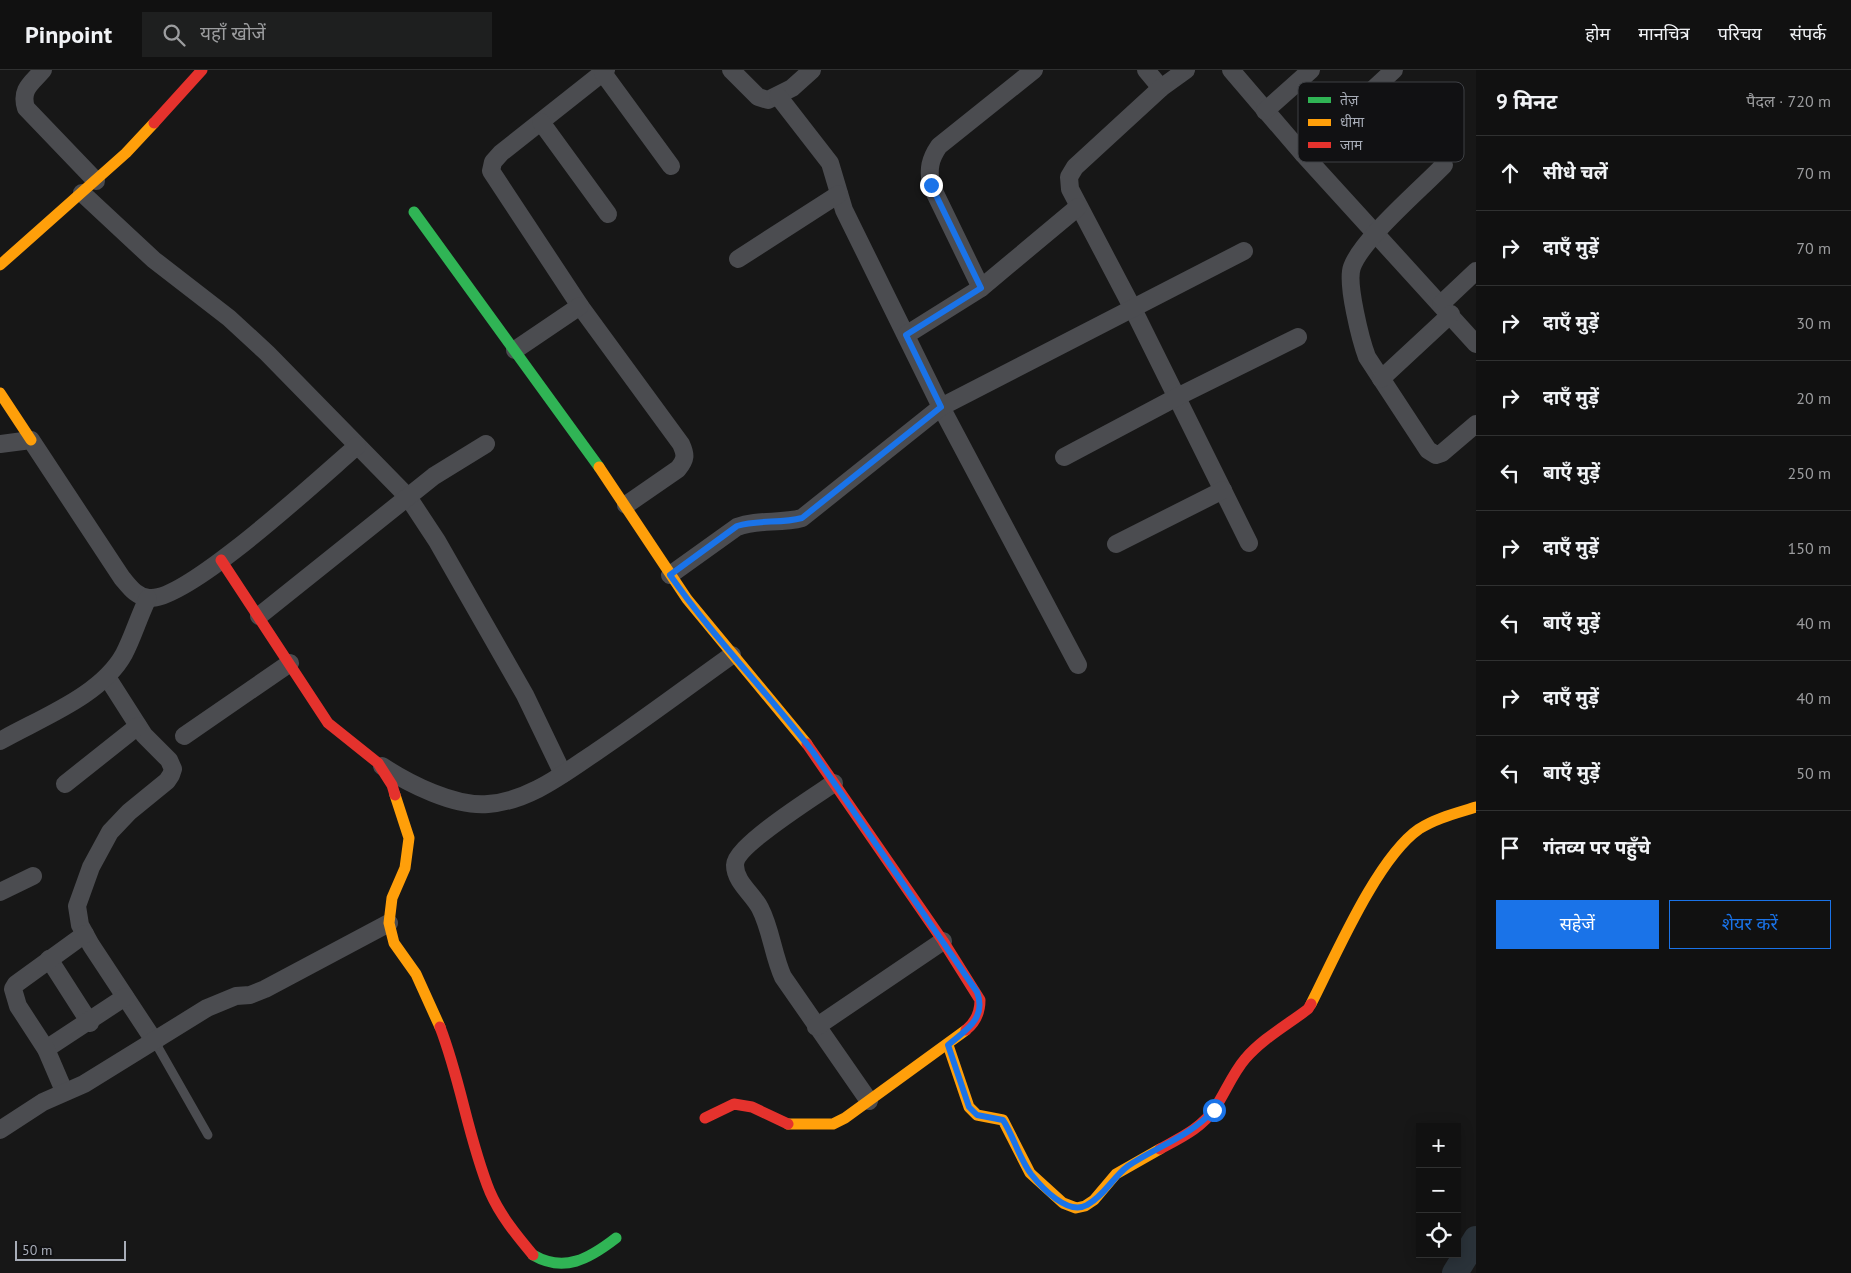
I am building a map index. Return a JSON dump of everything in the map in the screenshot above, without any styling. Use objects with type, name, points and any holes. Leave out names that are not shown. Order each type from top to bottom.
[{"type":"street","points":[[43,70],[26,88],[22,97],[26,108],[96,181]]},
{"type":"street","points":[[0,265],[126,153],[202,70]]},
{"type":"street","points":[[731,70],[758,97],[768,100],[778,96],[812,70]]},
{"type":"street","points":[[981,288],[931,185],[928,171],[932,156],[939,146],[1034,70]]},
{"type":"street","points":[[1146,70],[1161,88]]},
{"type":"street","points":[[1186,70],[1161,88],[1075,168],[1069,177],[1070,189],[1132,307],[1249,542]]},
{"type":"street","points":[[1231,70],[1298,148]]},
{"type":"street","points":[[1265,111],[1310,70]]},
{"type":"street","points":[[1381,82],[1394,70]]},
{"type":"street","points":[[626,505],[678,469],[684,461],[685,454],[680,444],[580,306],[491,171],[493,162],[501,153],[605,71],[671,166]]},
{"type":"street","points":[[778,96],[822,151],[836,178],[844,210],[941,407],[1078,665]]},
{"type":"street","points":[[541,122],[608,214]]},
{"type":"street","points":[[1310,162],[1476,344]]},
{"type":"street","points":[[1444,166],[1376,233],[1355,260],[1351,269],[1350,280],[1362,343],[1380,379],[1428,450],[1436,455],[1442,454],[1476,424]]},
{"type":"street","points":[[82,193],[154,260],[235,324],[408,497],[437,541],[525,695],[563,774]]},
{"type":"street","points":[[738,259],[839,194]]},
{"type":"street","points":[[906,335],[981,288],[1078,207]]},
{"type":"street","points":[[414,212],[626,505],[670,575],[732,655],[784,714],[834,783],[977,992],[980,1010],[974,1024],[948,1045],[845,1118],[833,1124],[790,1125],[743,1105],[725,1107],[705,1118]]},
{"type":"street","points":[[670,575],[737,526],[750,522],[788,522],[802,518],[941,407],[1244,251]]},
{"type":"street","points":[[1380,379],[1446,309],[1476,271]]},
{"type":"street","points":[[515,350],[580,306]]},
{"type":"street","points":[[1064,457],[1177,397],[1298,337]]},
{"type":"street","points":[[0,393],[122,578],[136,593],[148,598],[163,597],[178,590],[222,560],[357,446]]},
{"type":"street","points":[[0,444],[31,440]]},
{"type":"street","points":[[259,616],[434,476],[486,444]]},
{"type":"street","points":[[1116,544],[1223,490]]},
{"type":"street","points":[[222,560],[328,723],[378,764],[400,778],[457,801],[487,804],[520,798],[563,774],[643,720],[732,655]]},
{"type":"street","points":[[0,741],[83,695],[107,677],[124,654],[148,598]]},
{"type":"street","points":[[184,736],[290,662]]},
{"type":"street","points":[[107,677],[138,726],[169,760],[173,769],[171,775],[129,812],[110,832],[81,890],[77,906],[80,925],[85,934],[155,1042]]},
{"type":"street","points":[[65,784],[138,726]]},
{"type":"street","points":[[378,764],[392,785],[409,838],[405,868],[392,898],[389,923],[394,943],[416,974],[432,1008],[454,1064],[473,1141],[491,1193],[514,1232],[538,1260],[551,1269],[562,1272],[574,1271],[616,1238]]},
{"type":"street","points":[[834,783],[753,840],[740,853],[735,864],[738,877],[760,908],[774,958],[783,977],[869,1101]]},
{"type":"street","points":[[948,1045],[969,1107],[977,1115],[1003,1120],[1030,1173],[1043,1187],[1062,1203],[1076,1208],[1085,1206],[1094,1200],[1116,1174],[1191,1132],[1204,1121],[1214,1110],[1244,1060],[1256,1048],[1308,1009],[1373,884],[1388,862],[1408,839],[1418,830],[1432,822],[1476,807]]},
{"type":"street","points":[[0,892],[33,876]]},
{"type":"street","points":[[0,1130],[64,1091],[84,1084],[155,1042],[207,1008],[236,996],[250,995],[265,989],[389,923]]},
{"type":"street","points":[[64,1091],[46,1050],[18,1006],[12,989],[49,959],[85,934]]},
{"type":"street","points":[[816,1027],[943,941]]},
{"type":"street","points":[[49,959],[90,1023]]},
{"type":"street","points":[[46,1050],[90,1023],[125,997]]},
{"type":"lane","points":[[155,1042],[208,1135]]},
{"type":"waterway","points":[[1455,1273],[1476,1239]]},
{"type":"traffic: fast","points":[[414,212],[599,467]]},
{"type":"traffic: fast","points":[[533,1255],[555,1263],[576,1261],[596,1252],[616,1238]]},
{"type":"traffic: slow","points":[[0,265],[126,153],[154,123]]},
{"type":"traffic: slow","points":[[0,393],[31,440]]},
{"type":"traffic: slow","points":[[599,467],[687,599],[807,744]]},
{"type":"traffic: slow","points":[[395,795],[409,838],[405,868],[392,898],[389,923],[394,943],[416,974],[440,1027]]},
{"type":"traffic: slow","points":[[1311,1004],[1358,910],[1388,862],[1403,843],[1419,829],[1432,822],[1476,807]]},
{"type":"traffic: slow","points":[[788,1124],[833,1124],[845,1118],[966,1030]]},
{"type":"traffic: slow","points":[[948,1045],[969,1107],[977,1115],[1003,1120],[1030,1173],[1063,1203],[1076,1208],[1085,1206],[1094,1200],[1116,1174],[1160,1149]]},
{"type":"traffic: jam","points":[[154,123],[202,70]]},
{"type":"traffic: jam","points":[[221,560],[328,723],[378,763],[392,785],[395,795]]},
{"type":"traffic: jam","points":[[807,744],[943,941],[980,1000],[977,1017],[966,1030]]},
{"type":"traffic: jam","points":[[1160,1149],[1190,1132],[1204,1121],[1215,1108],[1245,1059],[1267,1039],[1308,1009],[1311,1004]]},
{"type":"traffic: jam","points":[[440,1027],[454,1068],[482,1172],[490,1192],[504,1217],[533,1255]]},
{"type":"traffic: jam","points":[[705,1118],[734,1104],[752,1107],[788,1124]]},
{"type":"route","points":[[931,185],[981,288],[906,335],[941,407],[802,518],[788,522],[750,522],[737,526],[670,575],[732,655],[784,714],[813,752],[977,992],[980,1000],[980,1010],[974,1024],[948,1045],[969,1107],[977,1115],[1003,1120],[1030,1173],[1043,1187],[1062,1203],[1076,1208],[1085,1206],[1094,1200],[1116,1174],[1148,1154],[1191,1132],[1214,1110]]}]
